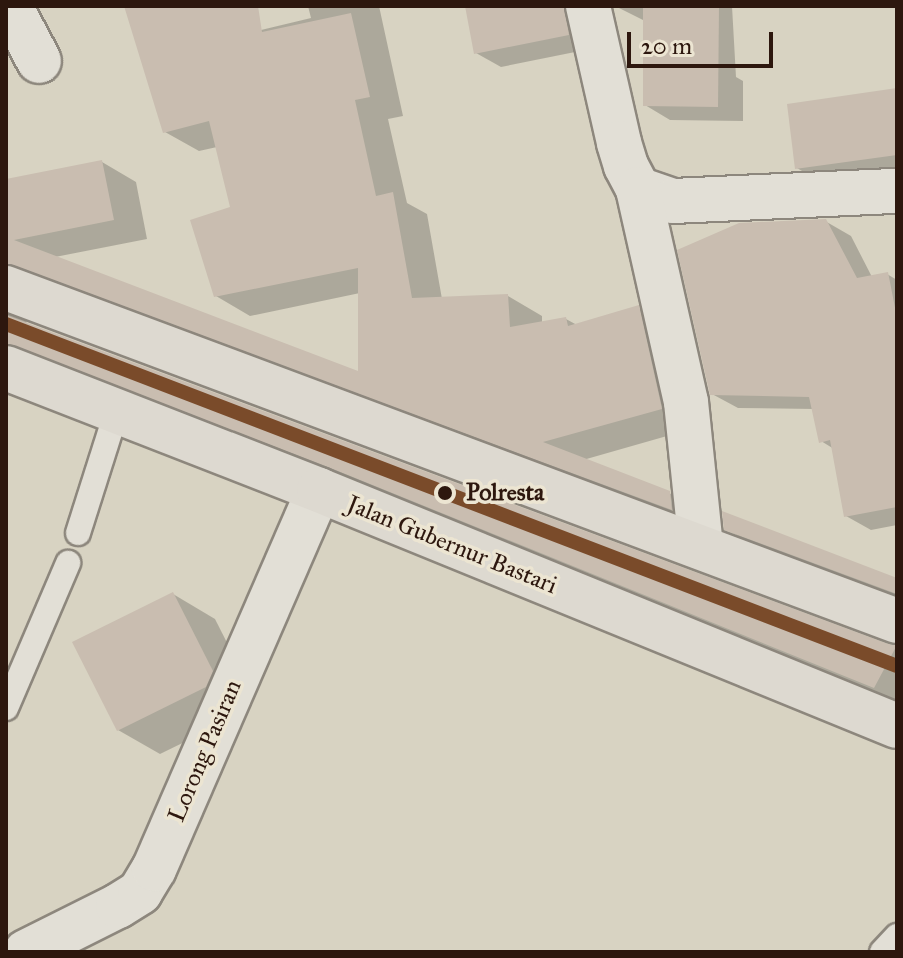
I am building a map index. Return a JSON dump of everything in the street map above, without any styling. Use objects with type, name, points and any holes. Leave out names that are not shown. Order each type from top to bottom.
[{"type":"highway","points":[[6,288],[897,621]]},
{"type":"highway","name":"Jalan Gubernur Bastari","points":[[6,368],[319,490],[897,726]]},
{"type":"street","points":[[10,6],[39,61]]},
{"type":"street","points":[[588,6],[619,143],[638,189],[686,402],[701,547]]},
{"type":"street","points":[[638,189],[673,201],[897,191]]},
{"type":"street","name":"Lorong Pasiran","points":[[26,952],[140,892],[319,490]]},
{"type":"lane","points":[[78,533],[117,410]]},
{"type":"lane","points":[[6,708],[68,563]]},
{"type":"lane","points":[[882,952],[897,936]]},
{"type":"building","points":[[124,6],[258,6],[262,32],[351,13],[370,97],[355,100],[376,196],[393,192],[412,298],[508,294],[510,327],[566,317],[568,326],[639,305],[662,409],[543,442],[670,491],[672,510],[6,264],[6,179],[102,160],[114,220],[14,240],[358,371],[358,268],[214,297],[190,220],[230,207],[209,121],[163,133]]},
{"type":"building","points":[[465,6],[564,6],[569,35],[474,54]]},
{"type":"building","points":[[643,6],[719,6],[718,107],[643,106]]},
{"type":"building","points":[[897,88],[897,155],[795,169],[787,104]]},
{"type":"building","points":[[826,219],[857,278],[888,272],[897,318],[897,507],[844,517],[830,440],[819,443],[809,397],[710,395],[677,250],[739,223]]},
{"type":"building","points":[[6,315],[897,645],[874,688],[328,467],[6,344]]},
{"type":"building","points":[[722,511],[897,578],[897,594],[724,530]]},
{"type":"building","points":[[173,592],[213,671],[206,687],[117,731],[72,642]]},
{"type":"transit line","points":[[6,324],[897,666]]},
{"type":"place","name":"Polresta","points":[[445,493]]}]
